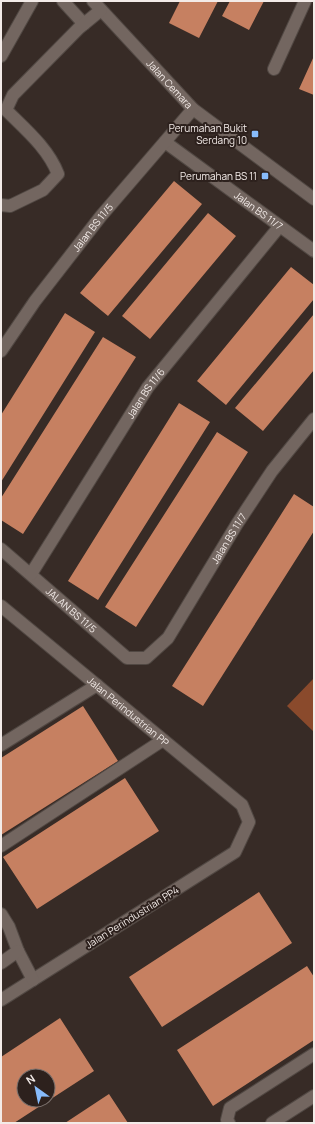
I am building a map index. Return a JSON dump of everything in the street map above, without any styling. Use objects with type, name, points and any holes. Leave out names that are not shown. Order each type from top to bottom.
[{"type":"street","points":[[1,56],[32,1]]},
{"type":"street","points":[[63,1],[84,24]]},
{"type":"street","points":[[274,69],[305,1]]},
{"type":"street","points":[[1,205],[10,206],[43,190],[58,174],[53,162],[43,148],[6,110],[6,96],[13,95],[84,24],[97,6]]},
{"type":"street","name":"Jalan Cemara","points":[[97,6],[193,110],[314,199]]},
{"type":"street","name":"Jalan BS 11/5","points":[[1,351],[35,301],[87,234],[193,110]]},
{"type":"street","name":"Jalan BS 11/7","points":[[165,142],[279,227],[314,251]]},
{"type":"street","name":"Jalan BS 11/6","points":[[30,574],[148,387],[279,227]]},
{"type":"street","name":"Jalan BS 11/7","points":[[146,658],[168,638],[237,524],[272,471],[314,419]]},
{"type":"street","name":"JALAN BS 11/5","points":[[1,549],[127,658],[146,658]]},
{"type":"street","name":"Jalan Perindustrian PP","points":[[1,606],[242,805],[249,822]]},
{"type":"street","points":[[1,745],[97,685]]},
{"type":"street","points":[[1,846],[163,740]]},
{"type":"street","name":"Jalan Perindustrian PP4","points":[[1,1000],[235,852],[249,822]]},
{"type":"street","points":[[1,914],[9,927],[18,951],[34,980]]},
{"type":"street","points":[[1,962],[18,951]]},
{"type":"street","points":[[229,1123],[227,1120],[230,1108],[314,1054]]},
{"type":"street","points":[[272,1123],[314,1096]]},
{"type":"shaded area","points":[[314,678],[314,732],[287,706]]},
{"type":"building","points":[[180,1],[218,1],[199,38],[169,23]]},
{"type":"building","points":[[230,1],[264,1],[249,30],[222,16]]},
{"type":"building","points":[[314,56],[314,95],[299,89]]},
{"type":"building","points":[[174,181],[202,204],[108,316],[80,293]]},
{"type":"building","points":[[208,213],[236,236],[150,339],[122,316]]},
{"type":"building","points":[[291,267],[314,285],[314,299],[226,405],[197,381]]},
{"type":"building","points":[[65,313],[95,332],[1,482],[1,415]]},
{"type":"building","points":[[314,314],[314,370],[263,431],[235,408]]},
{"type":"building","points":[[103,337],[136,357],[23,534],[1,520],[1,498]]},
{"type":"building","points":[[179,403],[210,422],[98,600],[68,581]]},
{"type":"building","points":[[217,432],[248,452],[136,627],[105,607]]},
{"type":"building","points":[[294,494],[314,507],[314,531],[203,706],[172,686]]},
{"type":"building","points":[[83,706],[118,761],[1,835],[1,758]]},
{"type":"building","points":[[125,778],[159,831],[37,909],[3,857]]},
{"type":"building","points":[[259,892],[292,943],[162,1027],[129,977]]},
{"type":"building","points":[[307,966],[314,977],[314,1040],[213,1106],[177,1050]]},
{"type":"building","points":[[60,1018],[94,1071],[56,1096],[56,1068],[16,1068],[16,1108],[37,1108],[14,1123],[1,1123],[1,1057]]},
{"type":"building","points":[[109,1094],[128,1123],[65,1123]]},
{"type":"place","name":"Perumahan Bukit Serdang 10","points":[[255,134]]},
{"type":"place","name":"Perumahan BS 11","points":[[265,176]]}]
